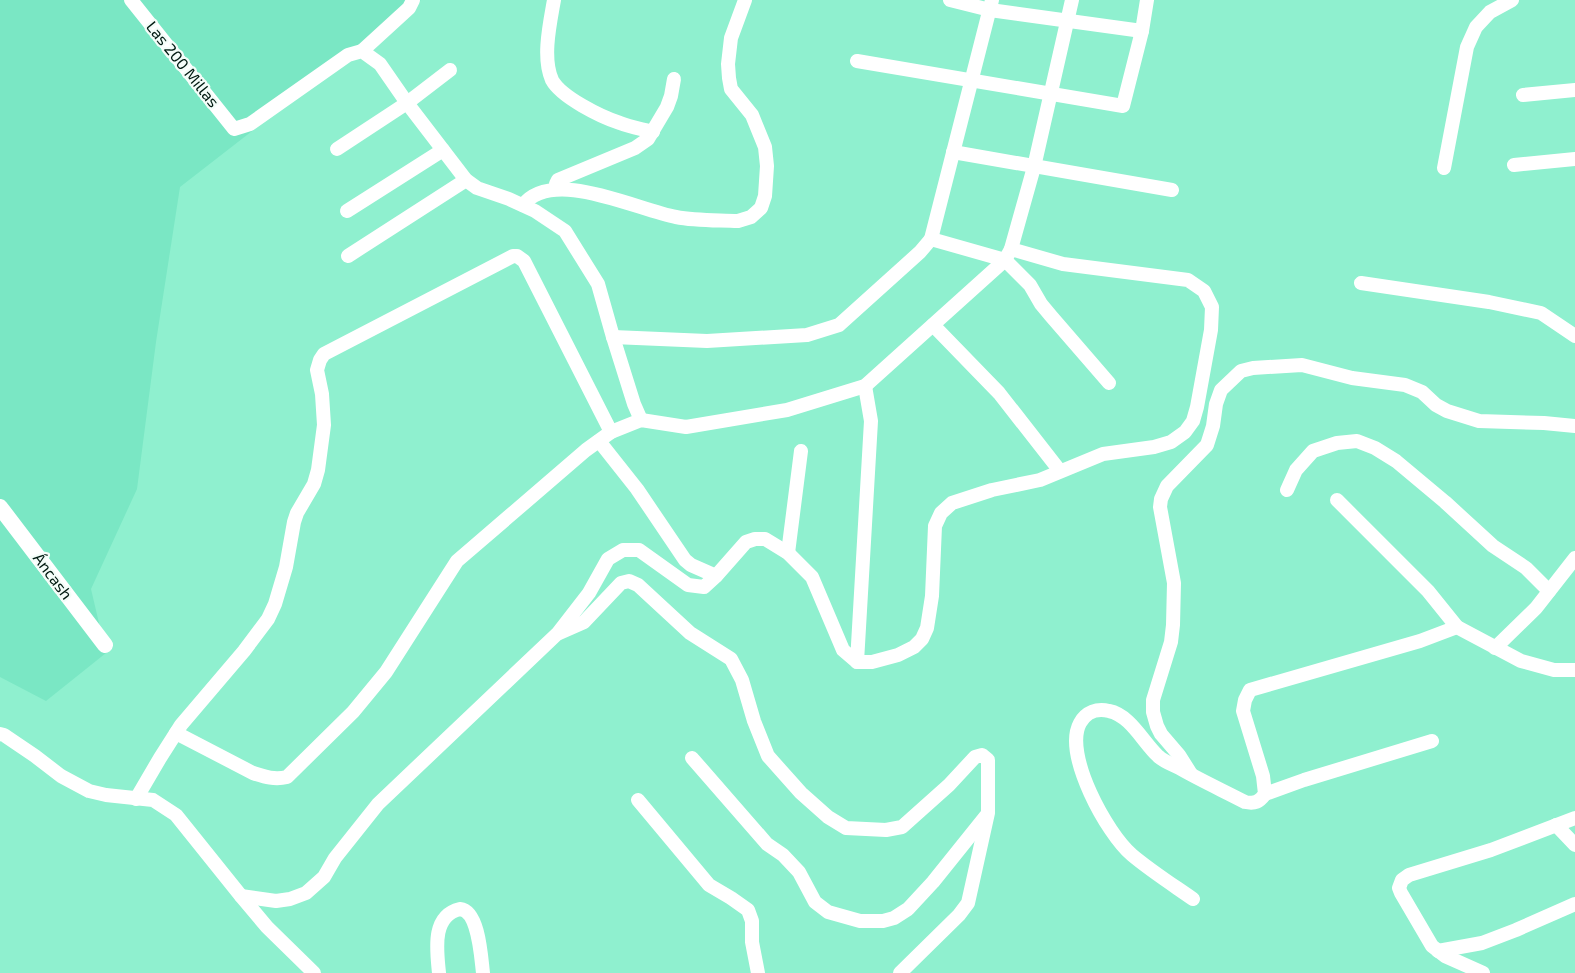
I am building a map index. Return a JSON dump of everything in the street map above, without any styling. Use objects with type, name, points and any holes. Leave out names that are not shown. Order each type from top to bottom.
[{"type":"street","name":"Las 200 Millas","points":[[131,0],[234,129],[250,124],[348,55],[362,50]]},
{"type":"street","points":[[414,0],[409,8],[362,50],[380,64],[407,103],[466,180],[477,188],[536,211],[565,231],[598,284],[634,404],[642,420]]},
{"type":"street","points":[[554,0],[547,44],[552,79],[560,91],[600,115],[620,124],[653,132]]},
{"type":"street","points":[[522,205],[535,194],[557,189],[617,200],[664,215],[692,219],[738,221],[745,220],[757,213],[764,202],[765,196],[767,166],[765,147],[752,115],[731,89],[728,64],[731,38],[745,0]]},
{"type":"street","points":[[950,0],[991,5],[1068,21],[1142,31]]},
{"type":"street","points":[[176,733],[253,773],[267,778],[278,779],[287,777],[353,712],[386,672],[457,561],[586,450],[611,432],[642,420],[686,427],[787,410],[865,386],[1008,255],[1034,167],[1072,0]]},
{"type":"street","points":[[857,61],[1123,106],[1142,31],[1147,0]]},
{"type":"street","points":[[1444,168],[1467,47],[1476,27],[1490,12],[1512,0]]},
{"type":"street","points":[[613,337],[707,341],[807,335],[839,325],[861,306],[931,240],[991,5]]},
{"type":"street","points":[[338,149],[407,103],[450,70]]},
{"type":"street","points":[[557,189],[556,184],[558,180],[635,148],[648,138],[672,96],[674,79]]},
{"type":"street","points":[[1523,95],[1575,90]]},
{"type":"street","points":[[347,211],[443,150]]},
{"type":"street","points":[[953,152],[1172,190]]},
{"type":"street","points":[[1514,165],[1575,159]]},
{"type":"street","points":[[348,256],[466,180]]},
{"type":"street","points":[[241,896],[276,901],[290,899],[306,893],[324,877],[336,858],[378,804],[558,633],[589,593],[608,559],[623,550],[639,550],[688,585],[704,587],[746,542],[755,539],[765,539],[788,553],[812,577],[842,650],[857,662],[872,662],[898,655],[914,647],[922,639],[927,628],[932,596],[935,526],[942,513],[952,503],[992,490],[1040,480],[1103,454],[1154,447],[1171,442],[1185,432],[1193,421],[1211,330],[1212,307],[1204,291],[1188,280],[1063,264],[931,240]]},
{"type":"street","points":[[1008,255],[1041,304],[1110,383]]},
{"type":"street","points":[[136,799],[176,733],[268,620],[275,604],[286,567],[294,522],[314,484],[318,470],[324,425],[322,394],[317,370],[324,354],[517,256],[524,261],[611,432]]},
{"type":"street","points":[[1361,283],[1489,302],[1541,313],[1575,336]]},
{"type":"street","points":[[933,325],[998,393],[1060,471]]},
{"type":"street","points":[[1191,774],[1180,755],[1161,734],[1153,712],[1153,700],[1166,660],[1173,625],[1174,583],[1160,507],[1161,499],[1167,486],[1207,445],[1221,390],[1235,376],[1241,371],[1253,368],[1302,365],[1352,378],[1405,385],[1422,392],[1436,405],[1447,411],[1468,418],[1490,422],[1544,423],[1575,426]]},
{"type":"street","points":[[857,662],[871,421],[865,386]]},
{"type":"street","points":[[599,441],[637,489],[685,560],[691,565],[716,576]]},
{"type":"street","points":[[1287,490],[1296,470],[1313,451],[1338,443],[1357,441],[1375,448],[1396,461],[1493,546],[1526,568],[1550,591]]},
{"type":"street","points":[[788,553],[801,451]]},
{"type":"street","points":[[1337,500],[1428,591],[1457,627],[1495,648],[1529,663],[1554,670],[1575,670]]},
{"type":"street","name":"Áncash","points":[[0,507],[105,645]]},
{"type":"street","points":[[1495,648],[1536,608],[1575,558]]},
{"type":"street","points":[[558,633],[584,622],[621,583],[629,581],[638,586],[690,633],[731,659],[742,680],[754,722],[768,756],[801,794],[828,817],[846,828],[886,830],[902,827],[949,786],[974,757],[982,755],[988,760],[988,813],[968,903],[953,922],[900,973]]},
{"type":"street","points":[[1265,794],[1262,776],[1243,712],[1245,700],[1250,690],[1420,641],[1457,627]]},
{"type":"street","points":[[1193,899],[1130,854],[1104,821],[1088,786],[1076,751],[1076,731],[1082,720],[1091,712],[1100,710],[1111,711],[1122,716],[1160,757],[1245,802],[1253,803],[1259,802],[1265,794],[1304,780],[1432,740]]},
{"type":"street","points":[[0,734],[35,756],[61,776],[89,791],[152,800],[176,815],[267,927],[314,973]]},
{"type":"street","points":[[692,758],[767,844],[783,855],[799,872],[815,902],[828,912],[860,921],[883,921],[894,918],[908,909],[933,882],[988,813]]},
{"type":"street","points":[[638,800],[709,886],[748,910],[752,921],[752,942],[758,973]]},
{"type":"street","points":[[1483,973],[1438,951],[1428,940],[1401,893],[1399,888],[1402,880],[1409,875],[1491,850],[1575,818]]},
{"type":"street","points":[[1556,825],[1575,845]]},
{"type":"street","points":[[1438,951],[1482,943],[1575,904]]},
{"type":"street","points":[[439,973],[436,944],[440,925],[448,914],[460,908],[468,911],[472,917],[479,938],[483,973]]},
{"type":"shaded area","points":[[0,0],[421,0],[180,187],[156,342],[137,489],[91,589],[106,653],[46,701],[0,677]]}]
